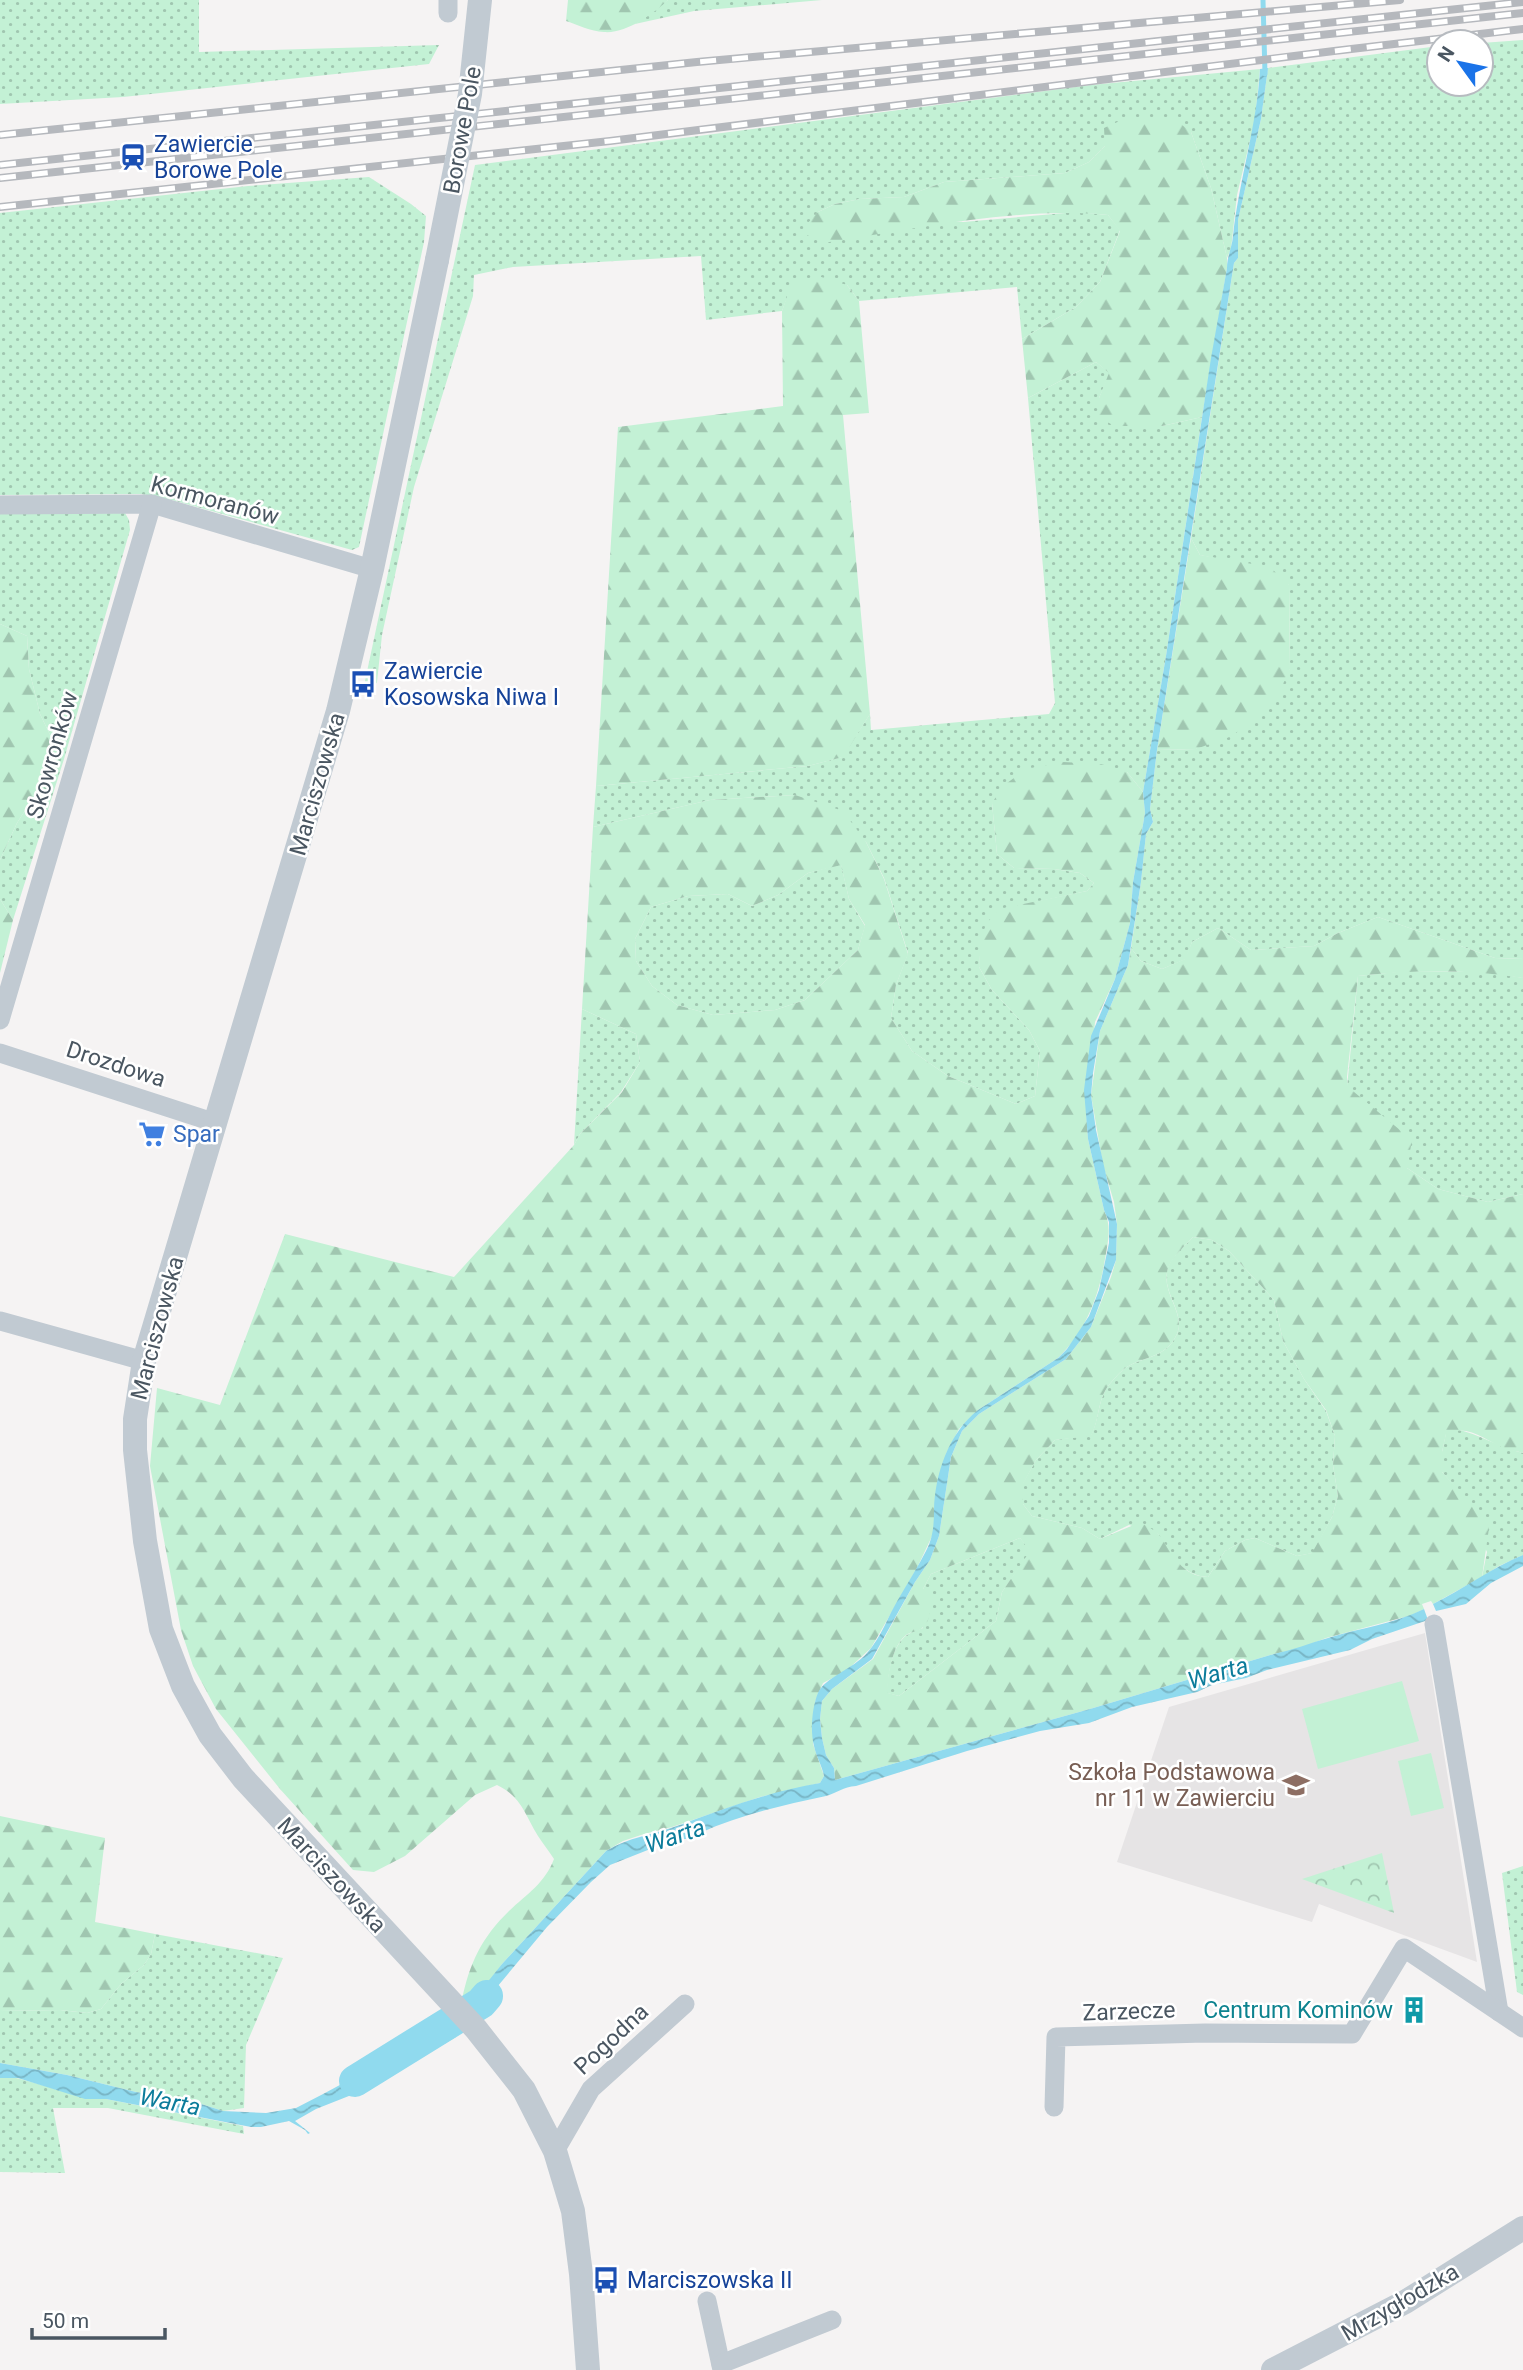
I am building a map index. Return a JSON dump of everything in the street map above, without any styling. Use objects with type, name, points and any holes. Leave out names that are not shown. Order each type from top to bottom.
[{"type":"street","name":"Borowe Pole","points":[[437,260],[470,94],[480,0]]},
{"type":"street","name":"Marciszowska","points":[[437,260],[372,569],[338,711],[144,1362],[134,1434],[141,1507],[161,1629],[183,1686],[210,1735],[243,1778],[476,2029],[524,2090],[555,2151],[573,2211],[582,2274],[588,2370]]},
{"type":"street","name":"Kormoranów","points":[[0,505],[152,504],[372,569]]},
{"type":"street","name":"Skowronków","points":[[0,1020],[152,504]]},
{"type":"street","name":"Drozdowa","points":[[0,1052],[216,1123]]},
{"type":"street","points":[[0,1321],[144,1362]]},
{"type":"street","name":"Zarzecze","points":[[1434,1624],[1509,2019]]},
{"type":"street","name":"Zarzecze","points":[[1054,2108],[1056,2037],[1205,2033],[1352,2034],[1404,1948],[1509,2019]]},
{"type":"street","name":"Pogodna","points":[[555,2151],[591,2089],[685,2004]]},
{"type":"street","name":"Mrzygłodzka","points":[[1273,2370],[1405,2302],[1523,2228]]},
{"type":"street","points":[[706,2301],[722,2367],[832,2320]]},
{"type":"shaded area","name":"Szkoła Podstawowa nr 11 w Zawierciu","points":[[1425,1633],[1477,1962],[1319,1904],[1312,1922],[1117,1862],[1169,1707]]},
{"type":"green space","points":[[0,0],[199,0],[199,52],[439,45],[429,64],[123,97],[0,104]]},
{"type":"green space","points":[[568,0],[668,0],[647,17],[630,26],[604,32],[566,21]]},
{"type":"green space","points":[[668,0],[822,0],[694,11],[635,24]]},
{"type":"green space","points":[[1523,40],[1523,959],[1495,958],[1378,917],[1314,946],[1251,950],[1218,928],[1192,942],[1186,959],[1162,969],[1141,961],[1131,948],[1146,834],[1153,822],[1150,809],[1157,750],[1196,749],[1290,669],[1289,585],[1228,561],[1200,555],[1191,538],[1234,263],[1238,258],[1238,220],[1261,119],[1268,68],[1425,48],[1425,98],[1495,98],[1495,42]]},
{"type":"green space","points":[[1260,69],[1255,120],[1237,195],[1231,249],[1227,258],[1211,188],[1191,132],[1105,146],[1089,162],[1065,173],[944,182],[904,197],[860,199],[835,204],[818,212],[963,222],[1077,212],[1108,215],[1120,230],[1100,282],[1076,307],[1022,339],[1017,287],[859,301],[847,285],[793,282],[782,311],[706,320],[701,256],[513,267],[474,275],[473,296],[414,487],[382,635],[377,682],[371,692],[362,695],[475,165],[1091,85]]},
{"type":"green space","points":[[1142,117],[1177,121],[1191,132],[1211,188],[1227,258],[1202,417],[1162,426],[1114,426],[1098,416],[1099,398],[1109,373],[1096,362],[1028,398],[1022,339],[1076,307],[1100,282],[1120,231],[1108,215],[1074,213],[1002,216],[823,243],[803,233],[806,225],[818,212],[835,204],[860,199],[904,197],[944,182],[1065,173],[1089,162],[1105,146],[1104,128],[1122,120]]},
{"type":"green space","points":[[369,177],[426,216],[424,242],[359,547],[352,550],[172,500],[141,494],[0,495],[0,213],[248,186]]},
{"type":"green space","points":[[818,276],[847,285],[859,301],[869,413],[843,415],[870,714],[843,757],[808,766],[596,786],[618,427],[783,406],[782,311],[792,282]]},
{"type":"green space","points":[[1096,362],[1110,373],[1099,398],[1162,426],[1202,417],[1143,792],[1127,772],[992,803],[997,854],[1014,868],[1080,873],[1094,883],[1087,891],[999,910],[987,924],[981,943],[979,967],[992,990],[1029,1030],[1040,1051],[1035,1096],[1016,1104],[948,1076],[912,1051],[891,1018],[896,985],[908,953],[884,878],[866,842],[795,795],[710,800],[593,827],[596,786],[808,766],[842,757],[870,714],[871,730],[1049,714],[1055,703],[1028,398]]},
{"type":"green space","points":[[125,513],[130,530],[64,759],[13,920],[0,899],[0,860],[17,823],[54,765],[53,741],[40,714],[29,669],[27,636],[0,624],[0,514]]},
{"type":"green space","points":[[1191,538],[1200,555],[1270,567],[1289,585],[1290,669],[1275,701],[1232,736],[1196,749],[1157,750]]},
{"type":"green space","points":[[0,624],[27,636],[29,669],[40,714],[53,741],[54,765],[17,823],[0,860]]},
{"type":"green space","points":[[1063,762],[1101,764],[1127,772],[1143,792],[1145,813],[1133,882],[1130,923],[1115,979],[1095,1022],[1086,1109],[1088,1139],[1109,1228],[1102,1273],[1090,1312],[1068,1348],[1058,1358],[978,1410],[959,1429],[946,1454],[934,1510],[936,1519],[933,1534],[917,1568],[871,1648],[846,1671],[823,1683],[815,1702],[813,1744],[824,1776],[820,1783],[760,1797],[623,1841],[606,1851],[502,1964],[470,2004],[462,2000],[473,1963],[484,1941],[509,1911],[541,1882],[554,1859],[522,1807],[512,1795],[497,1785],[475,1795],[405,1856],[374,1872],[353,1870],[280,1789],[216,1709],[193,1666],[181,1630],[150,1466],[157,1388],[220,1405],[285,1234],[454,1277],[574,1145],[580,1134],[622,1092],[640,1062],[636,1034],[582,1009],[593,827],[710,800],[795,795],[843,811],[866,842],[884,879],[908,954],[896,985],[891,1018],[912,1051],[948,1076],[1016,1104],[1035,1096],[1040,1051],[1029,1030],[992,990],[979,967],[980,943],[986,924],[999,909],[1087,891],[1094,883],[1080,873],[1014,868],[997,854],[992,803],[1003,786],[1026,769]],"holes":[[[841,865],[849,899],[865,925],[858,950],[805,1000],[775,1010],[713,1015],[677,1005],[652,986],[636,961],[635,939],[651,907],[688,896],[728,894],[752,906],[778,895],[808,873]]]},
{"type":"green space","points":[[841,864],[849,899],[865,926],[858,950],[805,1000],[775,1010],[713,1015],[677,1005],[652,986],[636,961],[635,939],[651,907],[688,896],[728,894],[752,906],[778,895],[808,873]]},
{"type":"green space","points":[[0,899],[13,920],[0,973]]},
{"type":"green space","points":[[1378,917],[1495,958],[1523,959],[1523,978],[1440,971],[1358,976],[1347,1077],[1348,1087],[1412,1140],[1407,1168],[1438,1189],[1488,1202],[1523,1194],[1523,1453],[1506,1449],[1477,1434],[1462,1431],[1446,1434],[1442,1452],[1442,1472],[1478,1511],[1489,1528],[1482,1577],[1433,1604],[1431,1601],[1422,1604],[1424,1609],[1412,1615],[835,1780],[834,1768],[826,1755],[822,1738],[822,1701],[832,1689],[873,1659],[930,1560],[939,1536],[951,1457],[962,1431],[979,1414],[1066,1359],[1091,1327],[1111,1277],[1116,1260],[1117,1224],[1091,1095],[1100,1031],[1128,965],[1131,948],[1141,961],[1162,969],[1185,959],[1192,942],[1218,928],[1251,950],[1314,946]],"holes":[[[1193,1237],[1212,1240],[1229,1251],[1274,1300],[1283,1341],[1304,1379],[1326,1410],[1335,1436],[1333,1465],[1338,1496],[1332,1517],[1312,1553],[1297,1556],[1255,1538],[1245,1540],[1225,1551],[1208,1577],[1199,1576],[1184,1568],[1159,1535],[1141,1522],[1100,1539],[1082,1528],[1032,1516],[1023,1504],[1023,1484],[1036,1460],[1055,1440],[1091,1436],[1102,1397],[1114,1379],[1124,1369],[1160,1353],[1172,1342],[1179,1325],[1167,1272],[1173,1259]],[[1020,1538],[1030,1551],[1002,1592],[996,1621],[899,1696],[888,1693],[888,1679],[900,1641],[908,1634],[921,1629],[928,1619],[930,1599],[923,1589],[931,1574]]]},
{"type":"green space","points":[[1406,971],[1490,972],[1523,978],[1523,1194],[1488,1202],[1438,1189],[1407,1168],[1347,1087],[1358,976]]},
{"type":"green space","points":[[582,1009],[636,1034],[640,1062],[621,1092],[580,1134],[574,1145]]},
{"type":"green space","points":[[1193,1237],[1212,1240],[1229,1251],[1274,1300],[1283,1341],[1326,1411],[1335,1436],[1333,1465],[1338,1496],[1332,1517],[1313,1553],[1297,1556],[1255,1538],[1245,1540],[1225,1551],[1208,1577],[1191,1573],[1178,1563],[1158,1534],[1129,1525],[1100,1539],[1082,1528],[1032,1516],[1023,1504],[1023,1483],[1036,1460],[1055,1440],[1091,1435],[1102,1397],[1114,1379],[1124,1369],[1160,1353],[1172,1342],[1179,1325],[1169,1290],[1167,1271],[1173,1258]]},
{"type":"green space","points":[[1455,1429],[1523,1453],[1523,1555],[1482,1577],[1487,1552],[1456,1488],[1442,1472],[1446,1433]]},
{"type":"green space","points":[[1020,1538],[1031,1551],[1002,1592],[996,1621],[899,1696],[887,1693],[894,1653],[907,1635],[923,1628],[923,1589],[931,1574]]},
{"type":"green space","points":[[1402,1681],[1419,1741],[1318,1769],[1302,1709]]},
{"type":"green space","points":[[1431,1753],[1444,1808],[1411,1816],[1398,1761]]},
{"type":"green space","points":[[0,1816],[105,1838],[95,1922],[155,1934],[151,1954],[144,1965],[121,1984],[101,2009],[87,2013],[60,2010],[0,2011]]},
{"type":"green space","points":[[1382,1853],[1394,1913],[1302,1879]]},
{"type":"green space","points":[[1523,1866],[1523,1995],[1517,1992],[1502,1873]]},
{"type":"green space","points":[[155,1934],[283,1958],[246,2045],[244,2108],[223,2111],[192,2101],[0,2063],[0,2011],[60,2010],[87,2013],[101,2009],[121,1984],[144,1965],[151,1954]]},
{"type":"green space","points":[[3,2076],[79,2096],[243,2126],[244,2134],[108,2108],[53,2108],[65,2173],[0,2172],[0,2078]]},
{"type":"water","points":[[1268,68],[1261,119],[1238,220],[1238,258],[1234,263],[1157,750],[1150,809],[1153,822],[1146,834],[1128,965],[1100,1031],[1093,1073],[1091,1095],[1096,1130],[1117,1224],[1116,1260],[1091,1327],[1066,1359],[979,1414],[962,1431],[951,1457],[939,1536],[930,1560],[872,1659],[832,1689],[822,1701],[822,1738],[826,1755],[834,1768],[835,1780],[1090,1709],[1388,1622],[1424,1609],[1428,1620],[1372,1639],[1350,1650],[1132,1707],[1089,1723],[1040,1731],[967,1751],[826,1796],[746,1816],[700,1833],[697,1838],[673,1840],[610,1865],[547,1927],[477,2011],[470,2004],[502,1964],[606,1851],[632,1839],[748,1801],[820,1783],[824,1776],[814,1746],[812,1726],[818,1693],[826,1683],[861,1659],[872,1647],[923,1557],[933,1531],[937,1482],[952,1442],[959,1430],[978,1410],[1058,1358],[1089,1316],[1099,1290],[1109,1243],[1109,1222],[1088,1139],[1084,1090],[1091,1036],[1115,979],[1130,923],[1133,882],[1145,813],[1143,792],[1211,358],[1260,69]]},
{"type":"water","points":[[1523,1555],[1523,1566],[1491,1583],[1466,1604],[1436,1611],[1433,1604]]},
{"type":"water","points":[[438,2018],[456,2037],[413,2062],[402,2042]]},
{"type":"water","points":[[387,2051],[398,2072],[295,2121],[310,2133],[308,2134],[289,2121],[251,2127],[106,2099],[85,2099],[18,2078],[0,2078],[0,2063],[192,2101],[223,2111],[266,2113],[296,2108],[375,2066]]},
{"type":"waterway","points":[[1263,0],[1265,74]]},
{"type":"waterway","name":"Warta","points":[[355,2081],[481,2003],[487,1996]]},
{"type":"railway","points":[[0,135],[697,62],[1400,0]]},
{"type":"railway","points":[[0,165],[1523,2]]},
{"type":"railway","points":[[0,178],[1523,13]]},
{"type":"railway","points":[[0,207],[610,141],[1523,29]]},
{"type":"place","name":"Zawiercie Borowe Pole","points":[[133,157]]},
{"type":"place","name":"Zawiercie Kosowska Niwa I","points":[[363,684]]},
{"type":"place","name":"Spar","points":[[152,1134]]},
{"type":"place","name":"Szkoła Podstawowa nr 11 w Zawierciu","points":[[1296,1785]]},
{"type":"place","name":"Centrum Kominów","points":[[1414,2010]]},
{"type":"place","name":"Marciszowska II","points":[[606,2280]]}]
